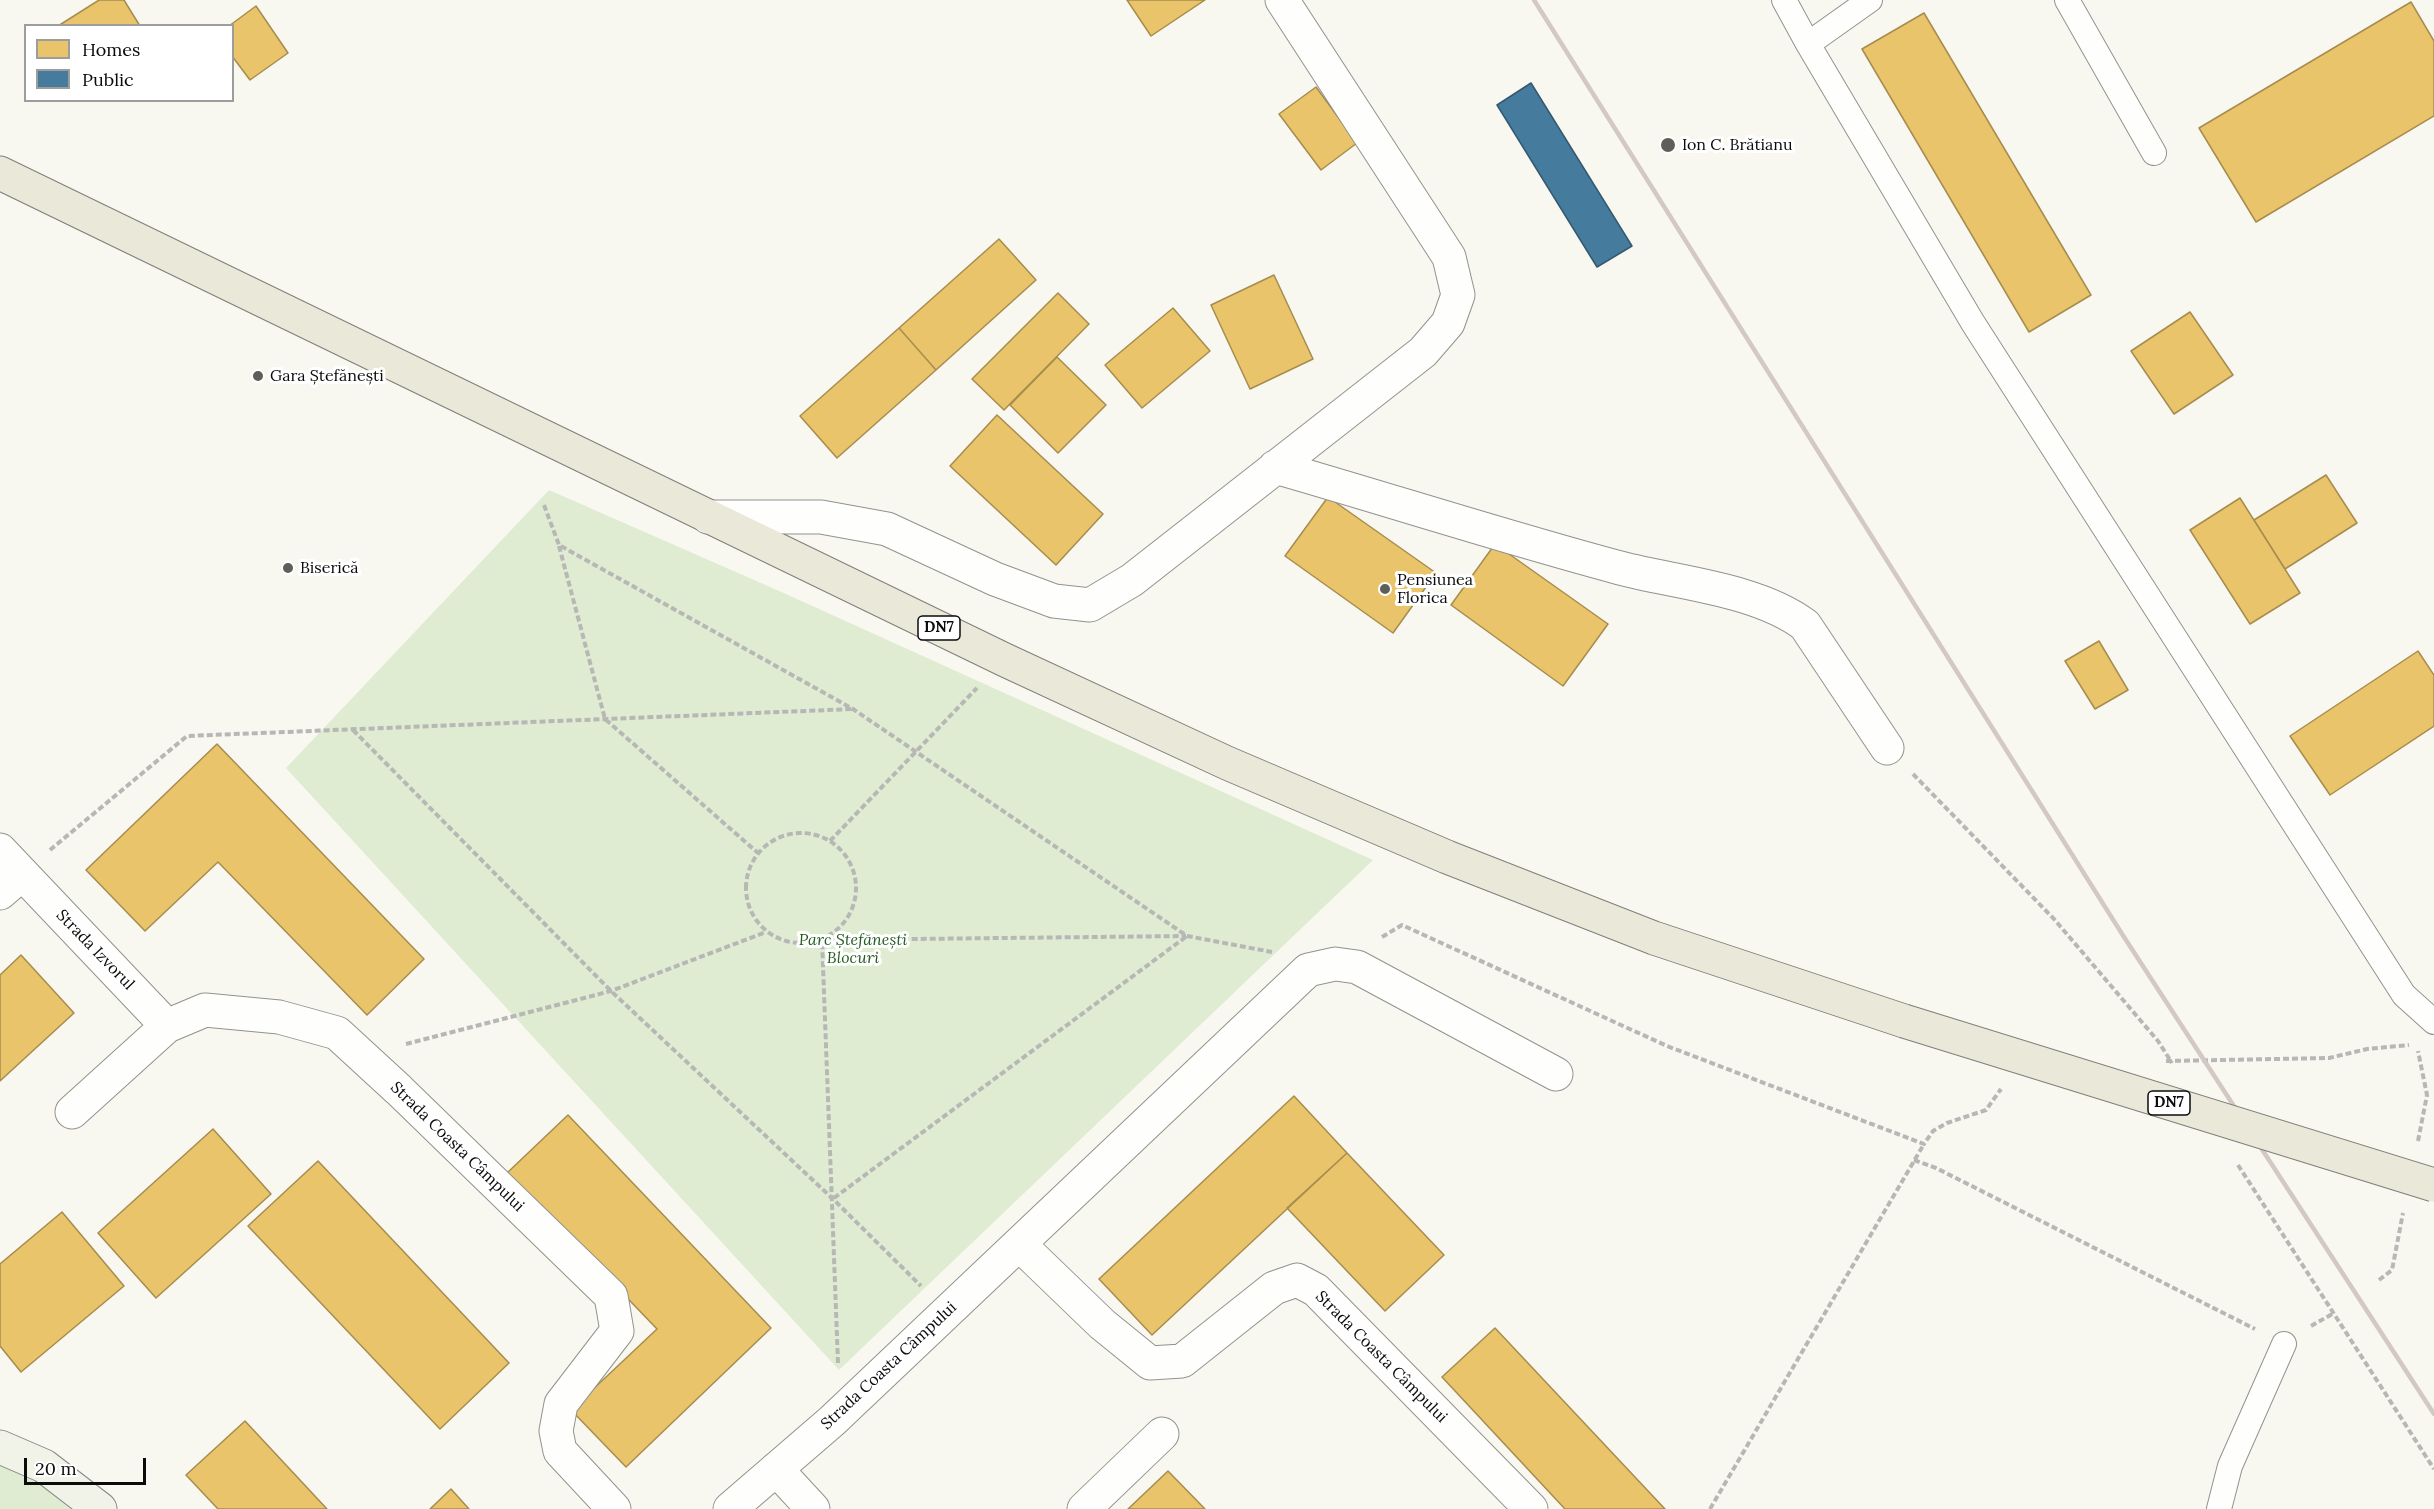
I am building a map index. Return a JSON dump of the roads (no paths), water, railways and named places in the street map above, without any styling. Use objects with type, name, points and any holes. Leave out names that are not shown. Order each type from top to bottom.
[{"type":"main road","name":"DN7","points":[[0,173],[1005,660],[1227,763],[1447,857],[1654,938],[1904,1021],[2434,1185]]},
{"type":"street","points":[[708,517],[821,516],[887,529],[995,579],[1054,601],[1090,605],[1132,580],[1423,352],[1448,323],[1458,295],[1449,257],[1282,0]]},
{"type":"street","points":[[1275,467],[1620,568],[1754,599],[1791,614],[1805,624],[1887,748]]},
{"type":"street","name":"Strada Izvorul","points":[[0,850],[11,884],[167,1026]]},
{"type":"street","name":"Strada Coasta Câmpului","points":[[730,1509],[840,1413],[1308,969],[1335,964],[1357,967],[1557,1074]]},
{"type":"street","name":"Strada Coasta Câmpului","points":[[72,1112],[167,1026],[204,1010],[279,1017],[337,1033],[611,1296],[617,1331],[561,1404],[556,1431],[560,1451],[614,1509]]},
{"type":"street","name":"Strada Coasta Câmpului","points":[[1019,1244],[1102,1324],[1150,1363],[1182,1361],[1274,1288],[1297,1280],[1316,1290],[1531,1509]]},
{"type":"street","points":[[1084,1509],[1162,1434]]},
{"type":"street","points":[[0,1447],[44,1466],[100,1509]]},
{"type":"street","points":[[776,1469],[813,1509]]},
{"type":"lane","points":[[1784,0],[1973,323],[2404,996],[2434,1022]]},
{"type":"lane","points":[[1808,44],[1870,0]]},
{"type":"lane","points":[[2067,0],[2154,153]]},
{"type":"lane","points":[[2219,1509],[2230,1466],[2284,1344]]},
{"type":"railway","points":[[1534,0],[2124,937],[2434,1414]]},
{"type":"place","name":"Ion C. Brătianu","points":[[1668,145]]},
{"type":"place","name":"Gara Ștefănești","points":[[258,376]]},
{"type":"place","name":"Biserică","points":[[288,568]]},
{"type":"place","name":"Pensiunea Florica","points":[[1385,589]]},
{"type":"park label","name":"Parc Ștefănești Blocuri","points":[[853,949]]}]
